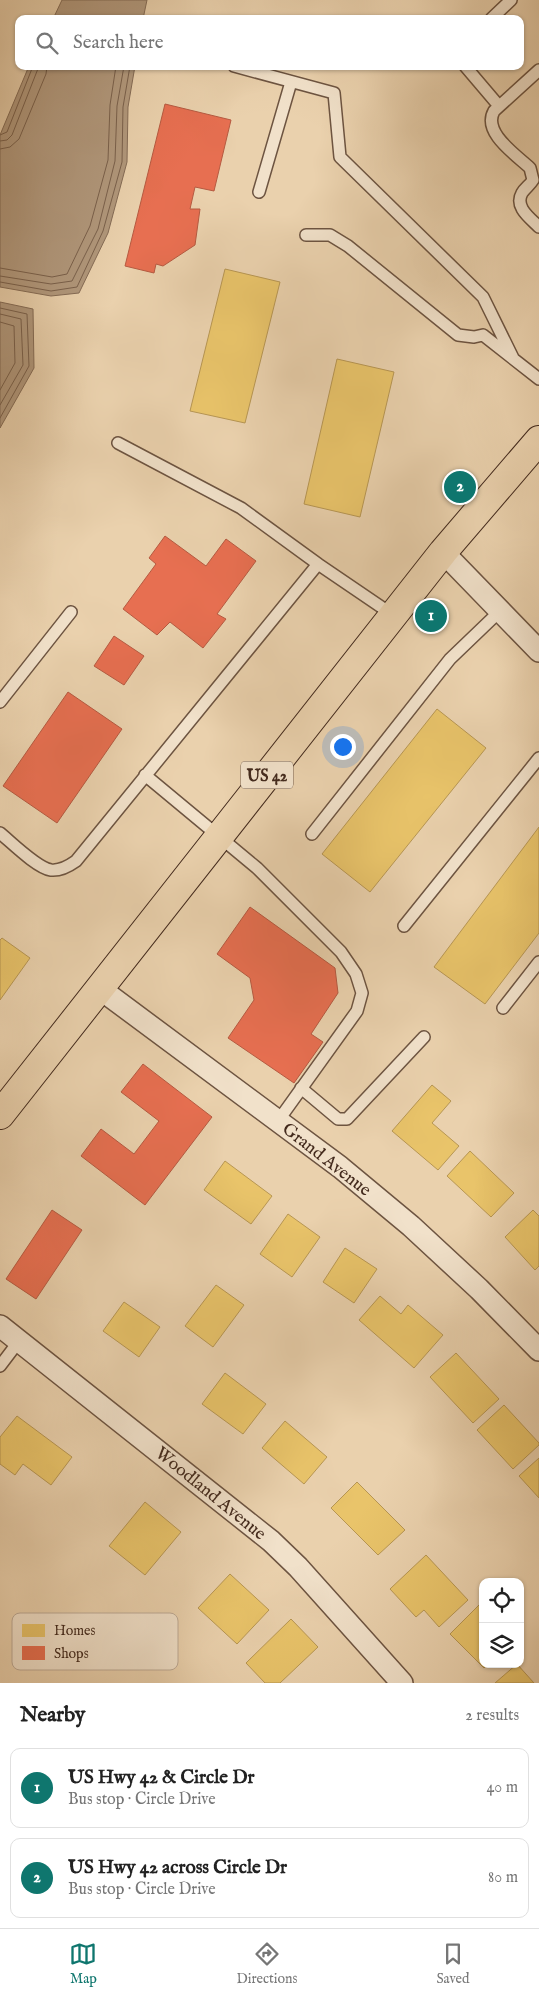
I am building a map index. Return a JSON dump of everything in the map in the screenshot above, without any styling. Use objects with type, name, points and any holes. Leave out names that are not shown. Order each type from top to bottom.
[{"type":"main road","name":"US 42","points":[[0,1115],[443,552],[539,440]]},
{"type":"street","points":[[443,552],[539,651]]},
{"type":"street","name":"Grand Avenue","points":[[100,988],[340,1167],[411,1226],[479,1289],[539,1350]]},
{"type":"street","name":"Woodland Avenue","points":[[0,1326],[271,1541],[298,1567],[402,1683]]},
{"type":"lane","points":[[494,15],[511,0]]},
{"type":"lane","points":[[248,70],[334,93],[340,157],[484,297],[513,358]]},
{"type":"lane","points":[[468,70],[499,106]]},
{"type":"lane","points":[[539,70],[499,106],[490,117],[492,130],[530,168],[533,180],[521,195],[520,201],[522,210],[539,227]]},
{"type":"lane","points":[[259,192],[291,82]]},
{"type":"lane","points":[[306,235],[330,235],[348,246],[458,335],[474,337],[483,335],[539,379]]},
{"type":"lane","points":[[118,443],[241,508],[393,615]]},
{"type":"lane","points":[[0,833],[42,867],[51,870],[69,865],[76,860],[318,564]]},
{"type":"lane","points":[[312,834],[450,659],[500,611]]},
{"type":"lane","points":[[0,702],[71,612]]},
{"type":"lane","points":[[404,926],[539,758]]},
{"type":"lane","points":[[145,775],[264,875],[341,952],[356,974],[362,993],[356,1011],[278,1121]]},
{"type":"lane","points":[[503,1008],[539,962]]},
{"type":"lane","points":[[301,1088],[338,1119],[347,1119],[424,1037]]},
{"type":"lane","points":[[0,1366],[19,1341]]},
{"type":"water","points":[[62,0],[147,0],[144,15],[55,15]]},
{"type":"water","points":[[27,70],[134,70],[128,107],[127,162],[108,233],[79,293],[51,296],[0,287],[0,135]]},
{"type":"water","points":[[0,302],[33,309],[34,368],[0,428]]},
{"type":"building: Homes","points":[[225,269],[280,282],[245,423],[190,411]]},
{"type":"building: Homes","points":[[337,359],[394,372],[360,517],[304,504]]},
{"type":"building: Homes","points":[[437,709],[486,748],[370,892],[322,854]]},
{"type":"building: Homes","points":[[539,827],[539,933],[485,1004],[434,967]]},
{"type":"building: Homes","points":[[2,938],[30,958],[0,1000],[0,940]]},
{"type":"building: Homes","points":[[432,1085],[451,1101],[432,1123],[459,1146],[438,1170],[392,1131]]},
{"type":"building: Homes","points":[[470,1151],[514,1193],[491,1217],[447,1176]]},
{"type":"building: Homes","points":[[225,1161],[272,1196],[251,1224],[204,1190]]},
{"type":"building: Homes","points":[[533,1210],[539,1216],[539,1266],[535,1270],[505,1237]]},
{"type":"building: Homes","points":[[288,1214],[320,1237],[292,1277],[260,1254]]},
{"type":"building: Homes","points":[[345,1248],[377,1269],[354,1303],[323,1282]]},
{"type":"building: Homes","points":[[216,1285],[244,1305],[213,1347],[185,1326]]},
{"type":"building: Homes","points":[[380,1296],[401,1314],[408,1305],[443,1335],[414,1368],[359,1320]]},
{"type":"building: Homes","points":[[124,1302],[160,1327],[139,1357],[103,1331]]},
{"type":"building: Homes","points":[[456,1353],[499,1399],[473,1423],[430,1377]]},
{"type":"building: Homes","points":[[225,1373],[266,1404],[243,1434],[202,1404]]},
{"type":"building: Homes","points":[[504,1405],[539,1443],[513,1469],[477,1430]]},
{"type":"building: Homes","points":[[17,1416],[72,1457],[51,1485],[23,1464],[15,1475],[0,1464],[0,1437]]},
{"type":"building: Homes","points":[[285,1421],[327,1457],[304,1484],[262,1448]]},
{"type":"building: Homes","points":[[539,1458],[539,1498],[519,1476]]},
{"type":"building: Homes","points":[[357,1482],[405,1530],[378,1555],[331,1508]]},
{"type":"building: Homes","points":[[145,1502],[181,1532],[145,1575],[109,1546]]},
{"type":"building: Homes","points":[[426,1555],[468,1600],[439,1627],[424,1610],[416,1617],[390,1589]]},
{"type":"building: Homes","points":[[230,1574],[269,1610],[237,1644],[198,1608]]},
{"type":"building: Homes","points":[[479,1605],[479,1663],[450,1634]]},
{"type":"building: Homes","points":[[291,1619],[318,1647],[280,1683],[265,1683],[246,1663]]},
{"type":"building: Homes","points":[[512,1668],[521,1668],[534,1683],[495,1683]]},
{"type":"building: Shops","points":[[165,104],[231,120],[214,191],[195,187],[190,209],[200,209],[195,245],[163,266],[156,264],[154,273],[125,266]]},
{"type":"building: Shops","points":[[165,536],[206,566],[226,539],[256,561],[217,614],[226,619],[203,648],[170,622],[157,635],[123,609],[156,564],[149,558]]},
{"type":"building: Shops","points":[[114,636],[144,656],[124,685],[94,666]]},
{"type":"building: Shops","points":[[68,692],[122,729],[57,823],[3,786]]},
{"type":"building: Shops","points":[[250,907],[335,968],[338,993],[311,1034],[323,1042],[294,1083],[228,1038],[254,1000],[250,978],[217,954]]},
{"type":"building: Shops","points":[[143,1064],[212,1117],[145,1205],[81,1156],[101,1129],[134,1154],[159,1121],[121,1092]]},
{"type":"building: Shops","points":[[52,1210],[82,1230],[36,1299],[6,1279]]},
{"type":"place","name":"US Hwy 42 across Circle Dr","points":[[460,487]]},
{"type":"place","name":"US Hwy 42 & Circle Dr","points":[[431,616]]}]
